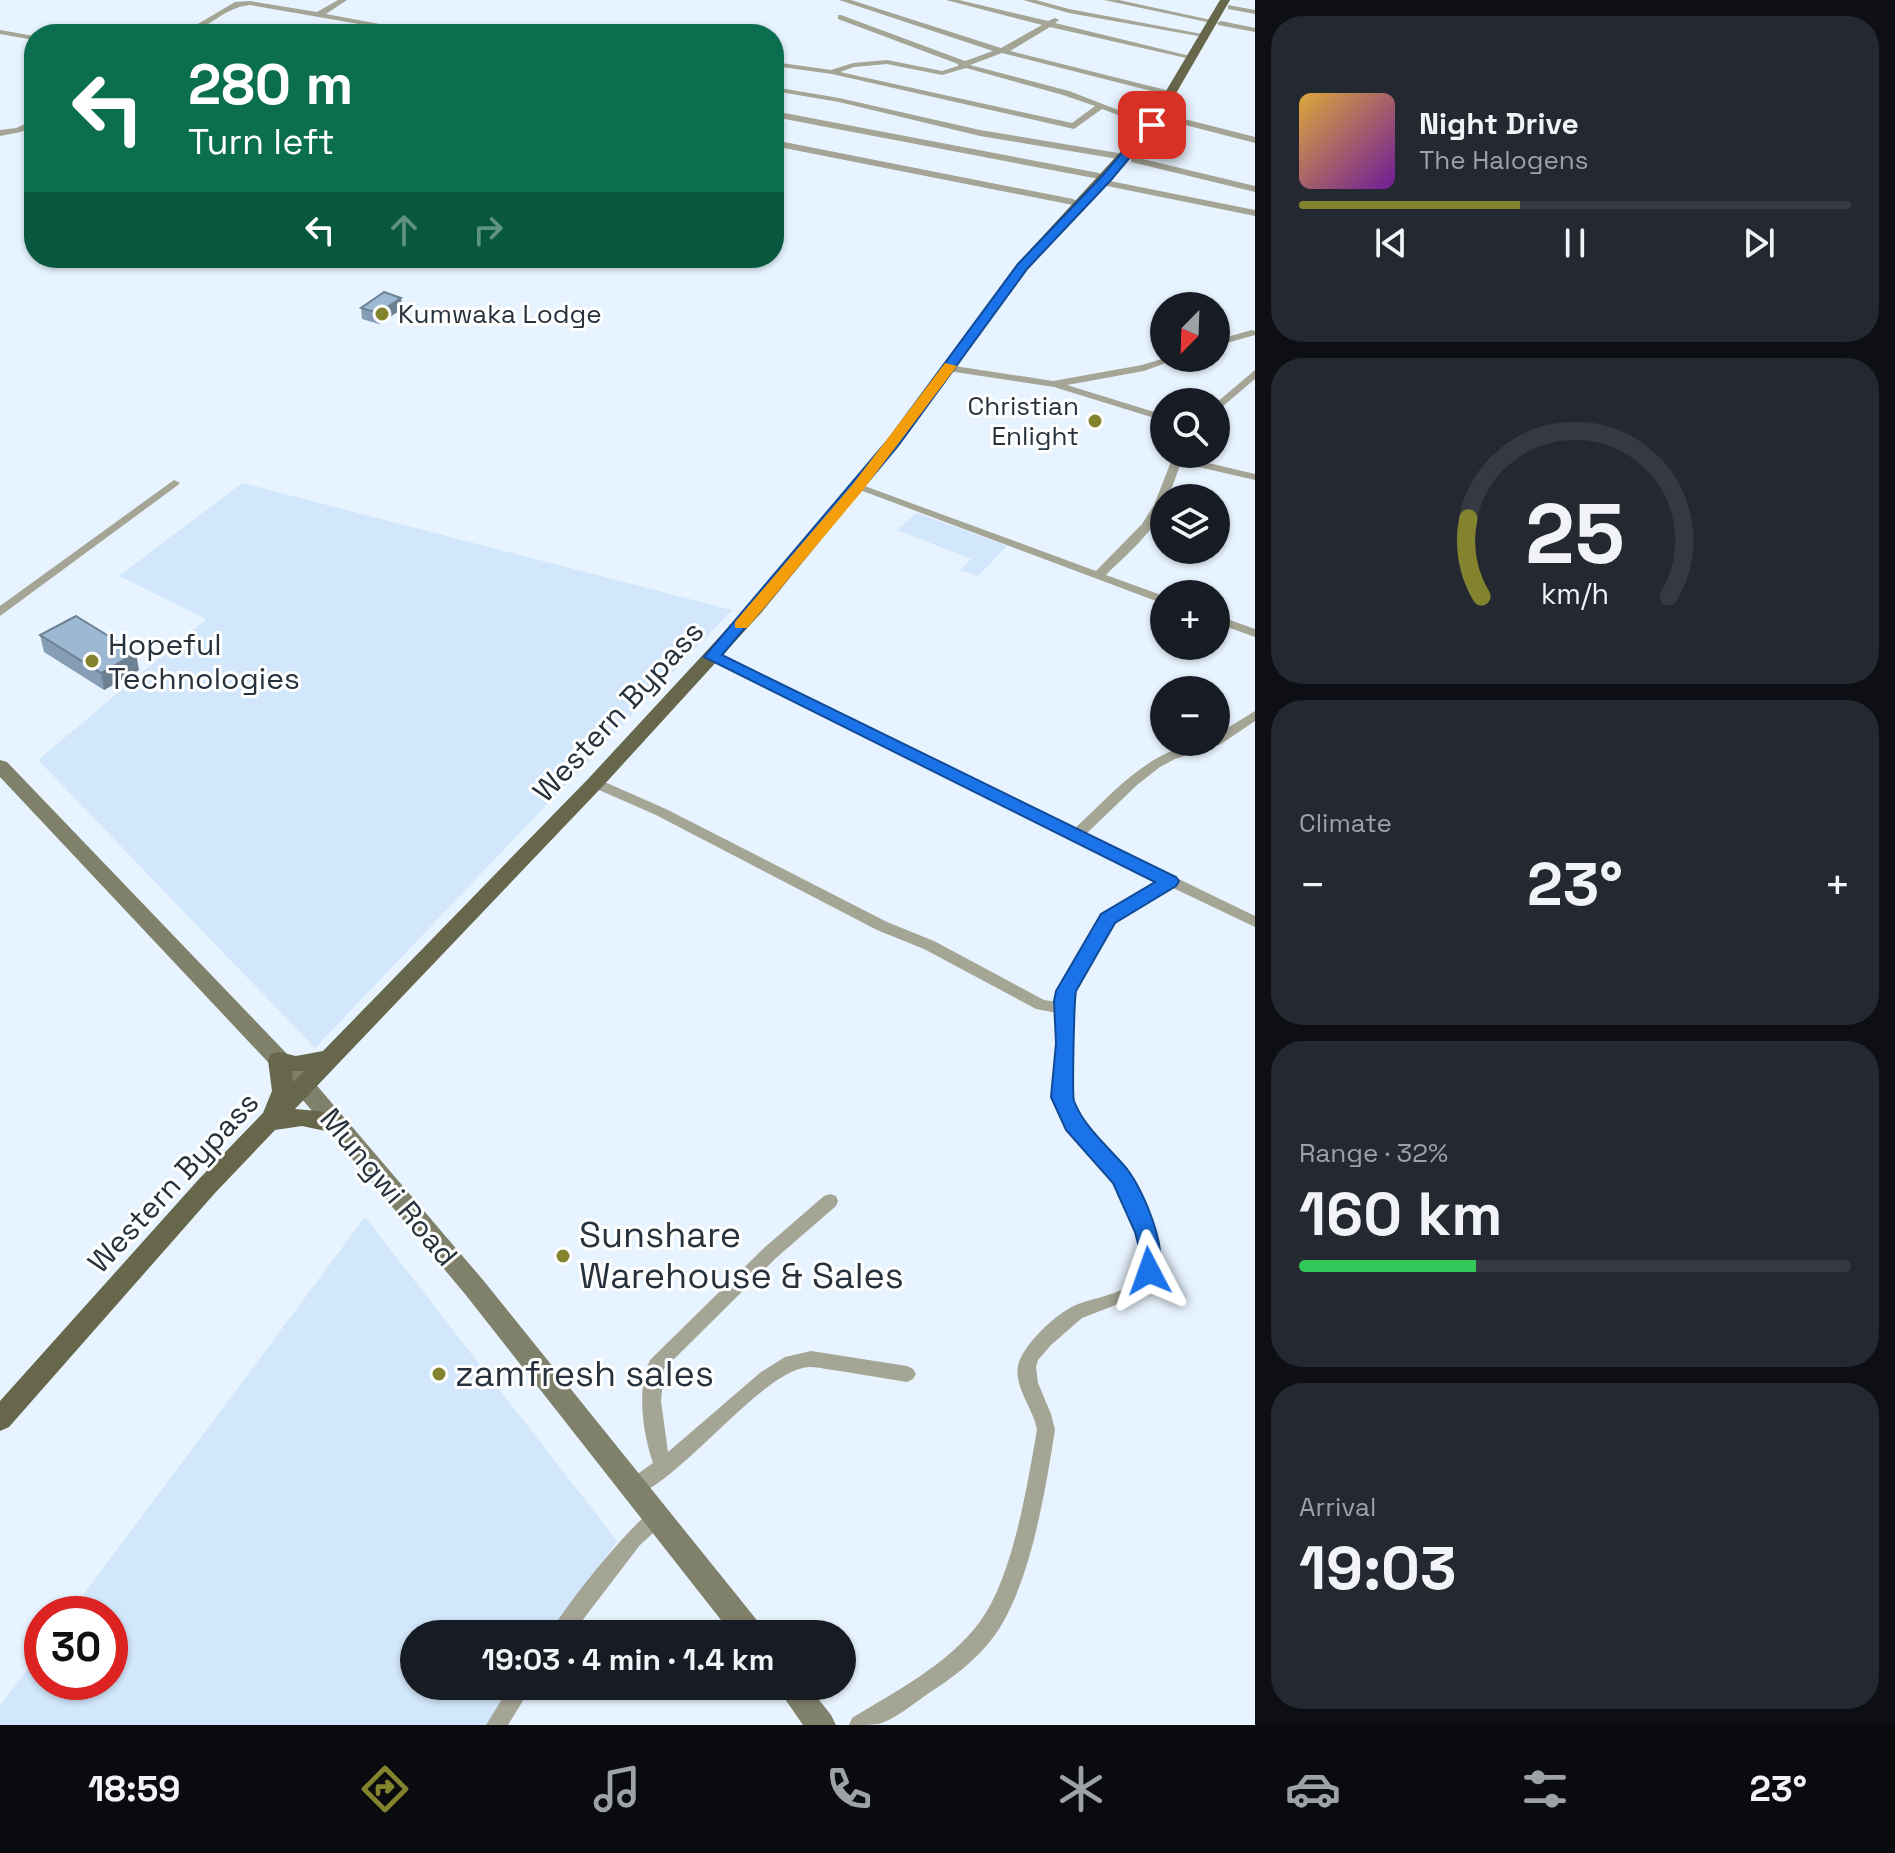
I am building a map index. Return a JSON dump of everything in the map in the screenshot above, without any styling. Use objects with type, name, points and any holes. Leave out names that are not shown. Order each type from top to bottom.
[{"type":"main road","name":"Western Bypass","points":[[0,1419],[207,1186],[333,1058],[712,657],[858,487],[1023,266],[1152,125],[1225,3]]},
{"type":"main road","points":[[268,1124],[283,1091],[279,1060],[296,1064],[333,1058]]},
{"type":"main road","points":[[268,1124],[291,1116],[315,1117],[335,1124]]},
{"type":"street","points":[[320,14],[343,0]]},
{"type":"street","points":[[843,0],[998,50],[1163,92]]},
{"type":"street","points":[[950,0],[1186,56]]},
{"type":"street","points":[[1027,0],[1069,11],[1198,34]]},
{"type":"street","points":[[1108,0],[1207,20]]},
{"type":"street","points":[[1205,0],[1255,12]]},
{"type":"street","points":[[201,24],[242,3],[374,24]]},
{"type":"street","points":[[831,72],[853,65],[887,62],[942,73],[1012,47],[1069,11]]},
{"type":"street","points":[[841,17],[962,64],[1066,93],[1145,122]]},
{"type":"street","points":[[1221,23],[1255,30]]},
{"type":"street","points":[[0,32],[24,36]]},
{"type":"street","points":[[784,66],[831,72],[1074,126],[1101,106]]},
{"type":"street","points":[[784,71],[790,68]]},
{"type":"street","points":[[784,91],[839,100],[980,133],[1118,156]]},
{"type":"street","points":[[784,116],[1099,176]]},
{"type":"street","points":[[1165,117],[1255,140]]},
{"type":"street","points":[[0,133],[24,127]]},
{"type":"street","points":[[784,145],[1073,202]]},
{"type":"street","points":[[1134,160],[1255,189]]},
{"type":"street","points":[[1110,184],[1255,213]]},
{"type":"street","points":[[1230,339],[1252,333]]},
{"type":"street","points":[[1053,384],[1150,366]]},
{"type":"street","points":[[948,368],[1053,384],[1150,414]]},
{"type":"street","points":[[1230,396],[1255,373]]},
{"type":"street","points":[[1098,576],[1147,526],[1160,505],[1174,468]]},
{"type":"street","points":[[1220,468],[1255,477]]},
{"type":"street","points":[[0,612],[174,483]]},
{"type":"street","points":[[858,487],[1150,595]]},
{"type":"street","points":[[1230,624],[1255,633]]},
{"type":"street","points":[[712,657],[1255,922]]},
{"type":"street","points":[[1230,731],[1255,715]]},
{"type":"street","points":[[1077,834],[1164,758],[1174,756]]},
{"type":"street","name":"Mungwi Road","points":[[0,766],[305,1087],[474,1287],[739,1620]]},
{"type":"street","points":[[595,783],[674,818],[882,926],[929,945],[1041,1005],[1065,1009]]},
{"type":"street","points":[[859,1725],[962,1655],[996,1617],[1020,1546],[1046,1430],[1042,1411],[1029,1385],[1027,1368],[1031,1356],[1040,1344],[1075,1314],[1125,1298],[1140,1289],[1149,1271],[1151,1251],[1146,1232],[1122,1178],[1074,1124],[1062,1097],[1065,1009],[1066,991],[1108,918],[1170,881]]},
{"type":"street","points":[[664,1467],[656,1438],[651,1377],[656,1365],[770,1253],[830,1201]]},
{"type":"street","points":[[633,1488],[664,1467],[767,1377],[791,1362],[811,1359],[907,1374]]},
{"type":"street","points":[[571,1620],[633,1539],[657,1517]]},
{"type":"street","points":[[496,1725],[513,1700]]},
{"type":"street","points":[[801,1700],[821,1725]]},
{"type":"shaded area","points":[[242,483],[732,610],[315,1048],[38,760],[206,619],[119,576]]},
{"type":"shaded area","points":[[917,513],[1007,546],[978,576],[960,570],[971,559],[897,530]]},
{"type":"shaded area","points":[[365,1217],[617,1541],[563,1620],[400,1620],[400,1700],[507,1700],[490,1725],[0,1725],[0,1706],[24,1674],[24,1700],[128,1700],[128,1596],[82,1596]]},
{"type":"building","points":[[384,292],[401,298],[378,313],[361,308]]},
{"type":"building","points":[[76,616],[136,653],[101,673],[40,635]]},
{"type":"slow traffic","points":[[741,625],[858,487],[950,366]]},
{"type":"place","name":"Kumwaka Lodge","points":[[382,314]]},
{"type":"place","name":"Christian Enlight","points":[[1095,421]]},
{"type":"place","name":"Hopeful Technologies","points":[[92,661]]},
{"type":"place","name":"Sunshare Warehouse & Sales","points":[[563,1256]]},
{"type":"place","name":"zamfresh sales","points":[[439,1374]]},
{"type":"route","points":[[1149,1271],[1151,1251],[1146,1232],[1122,1178],[1074,1124],[1062,1097],[1066,1043],[1064,1001],[1066,991],[1108,918],[1170,881],[712,657],[893,443],[1023,266],[1152,125]]}]
